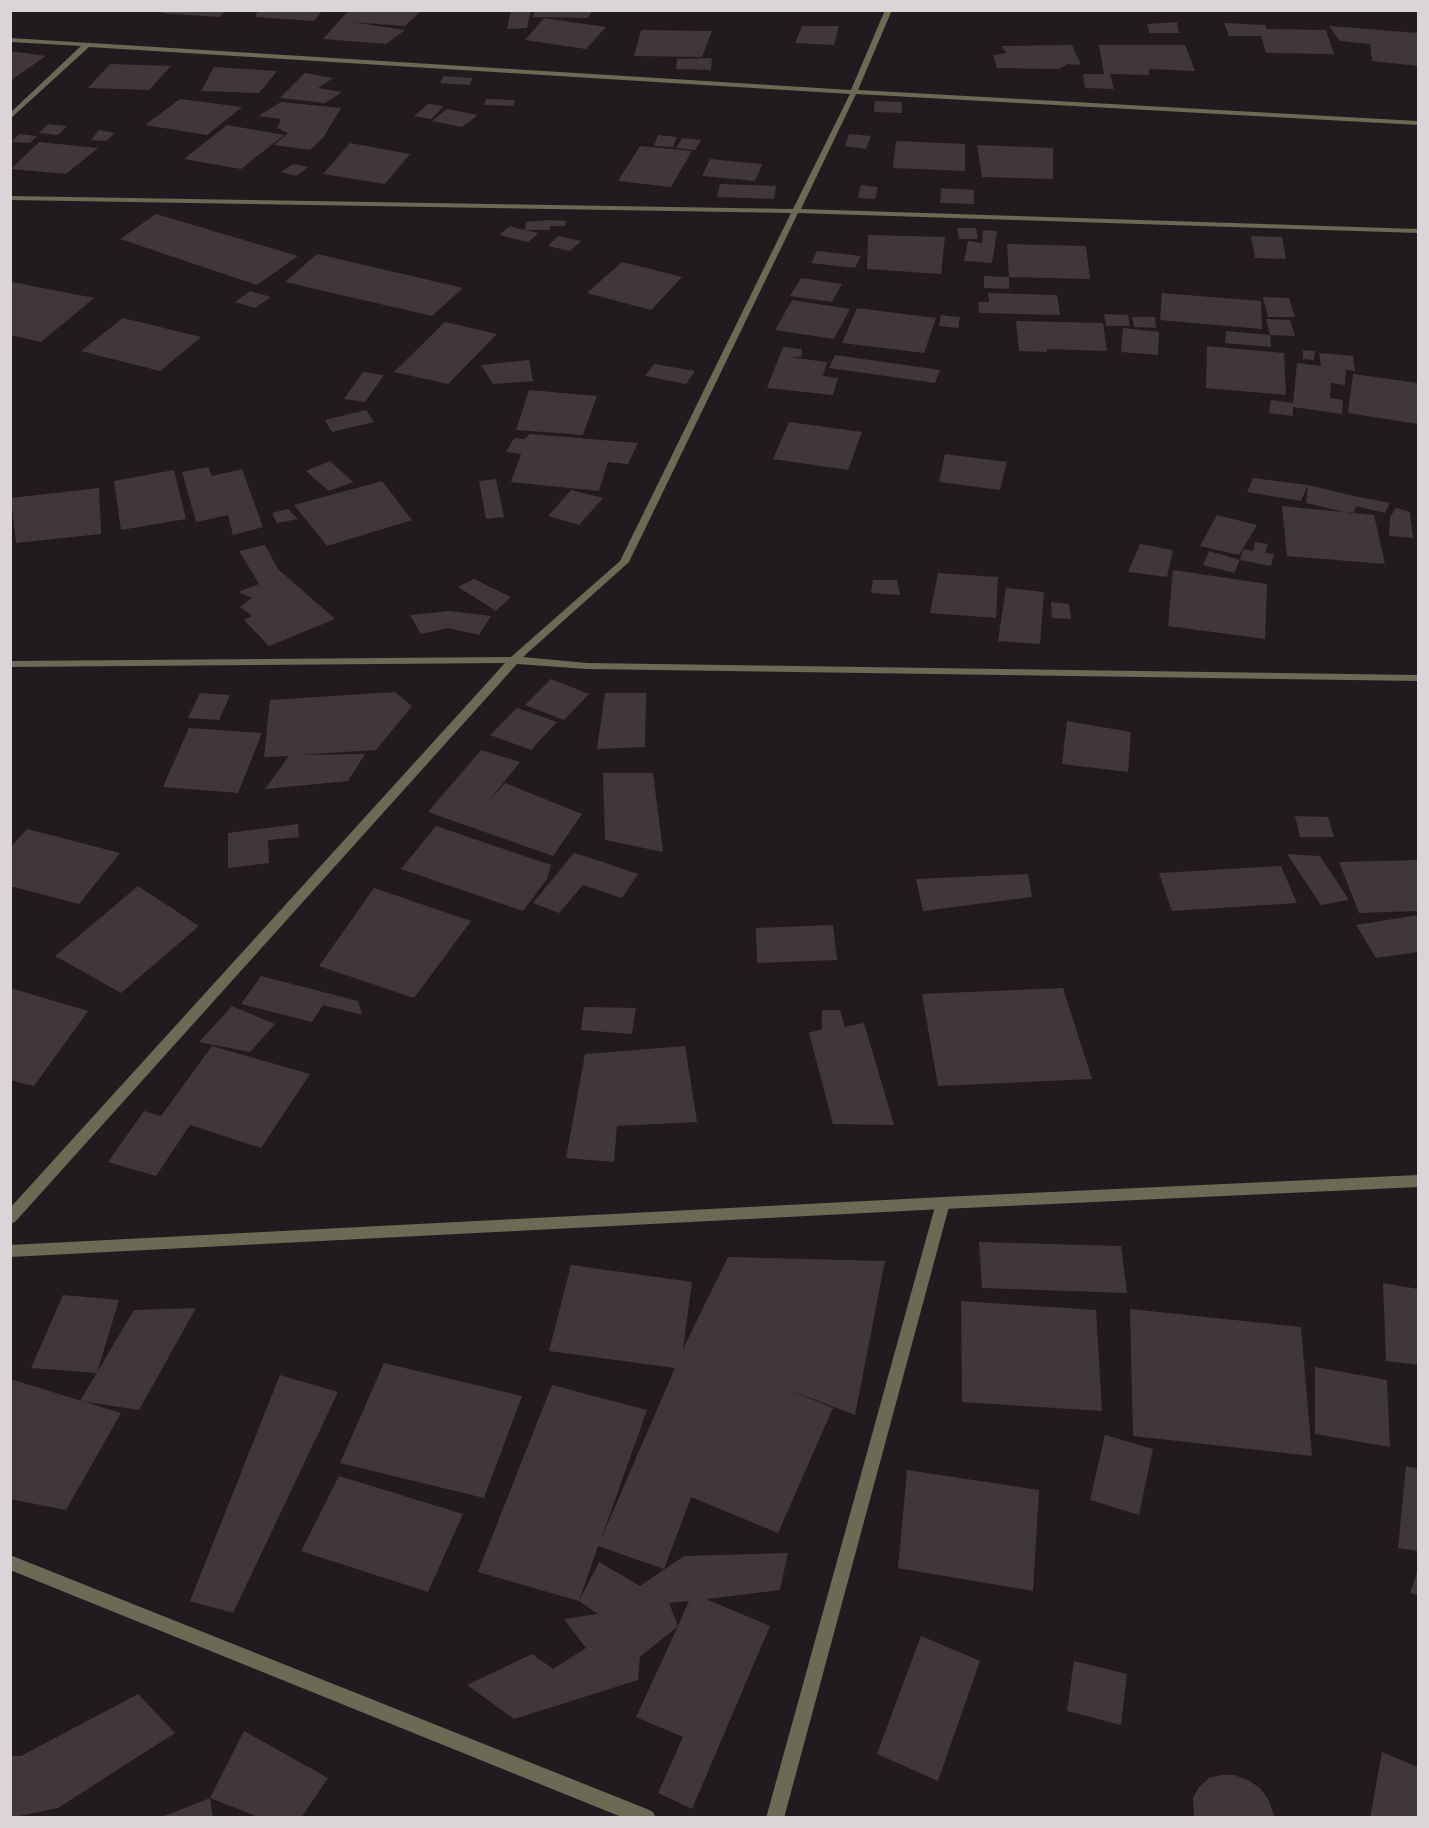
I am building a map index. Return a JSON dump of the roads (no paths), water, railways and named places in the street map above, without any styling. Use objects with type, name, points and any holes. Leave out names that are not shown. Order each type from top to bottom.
[{"type":"street","points":[[10,1218],[514,660],[624,562],[854,92],[889,10]]},
{"type":"street","points":[[10,40],[854,92],[1419,123]]},
{"type":"street","points":[[10,117],[88,44]]},
{"type":"street","points":[[10,198],[796,211],[1419,231]]},
{"type":"street","points":[[10,664],[514,660],[587,666],[1419,678]]},
{"type":"street","points":[[10,1251],[1419,1181]]},
{"type":"street","points":[[776,1818],[943,1203]]},
{"type":"street","points":[[10,1562],[647,1818]]}]
